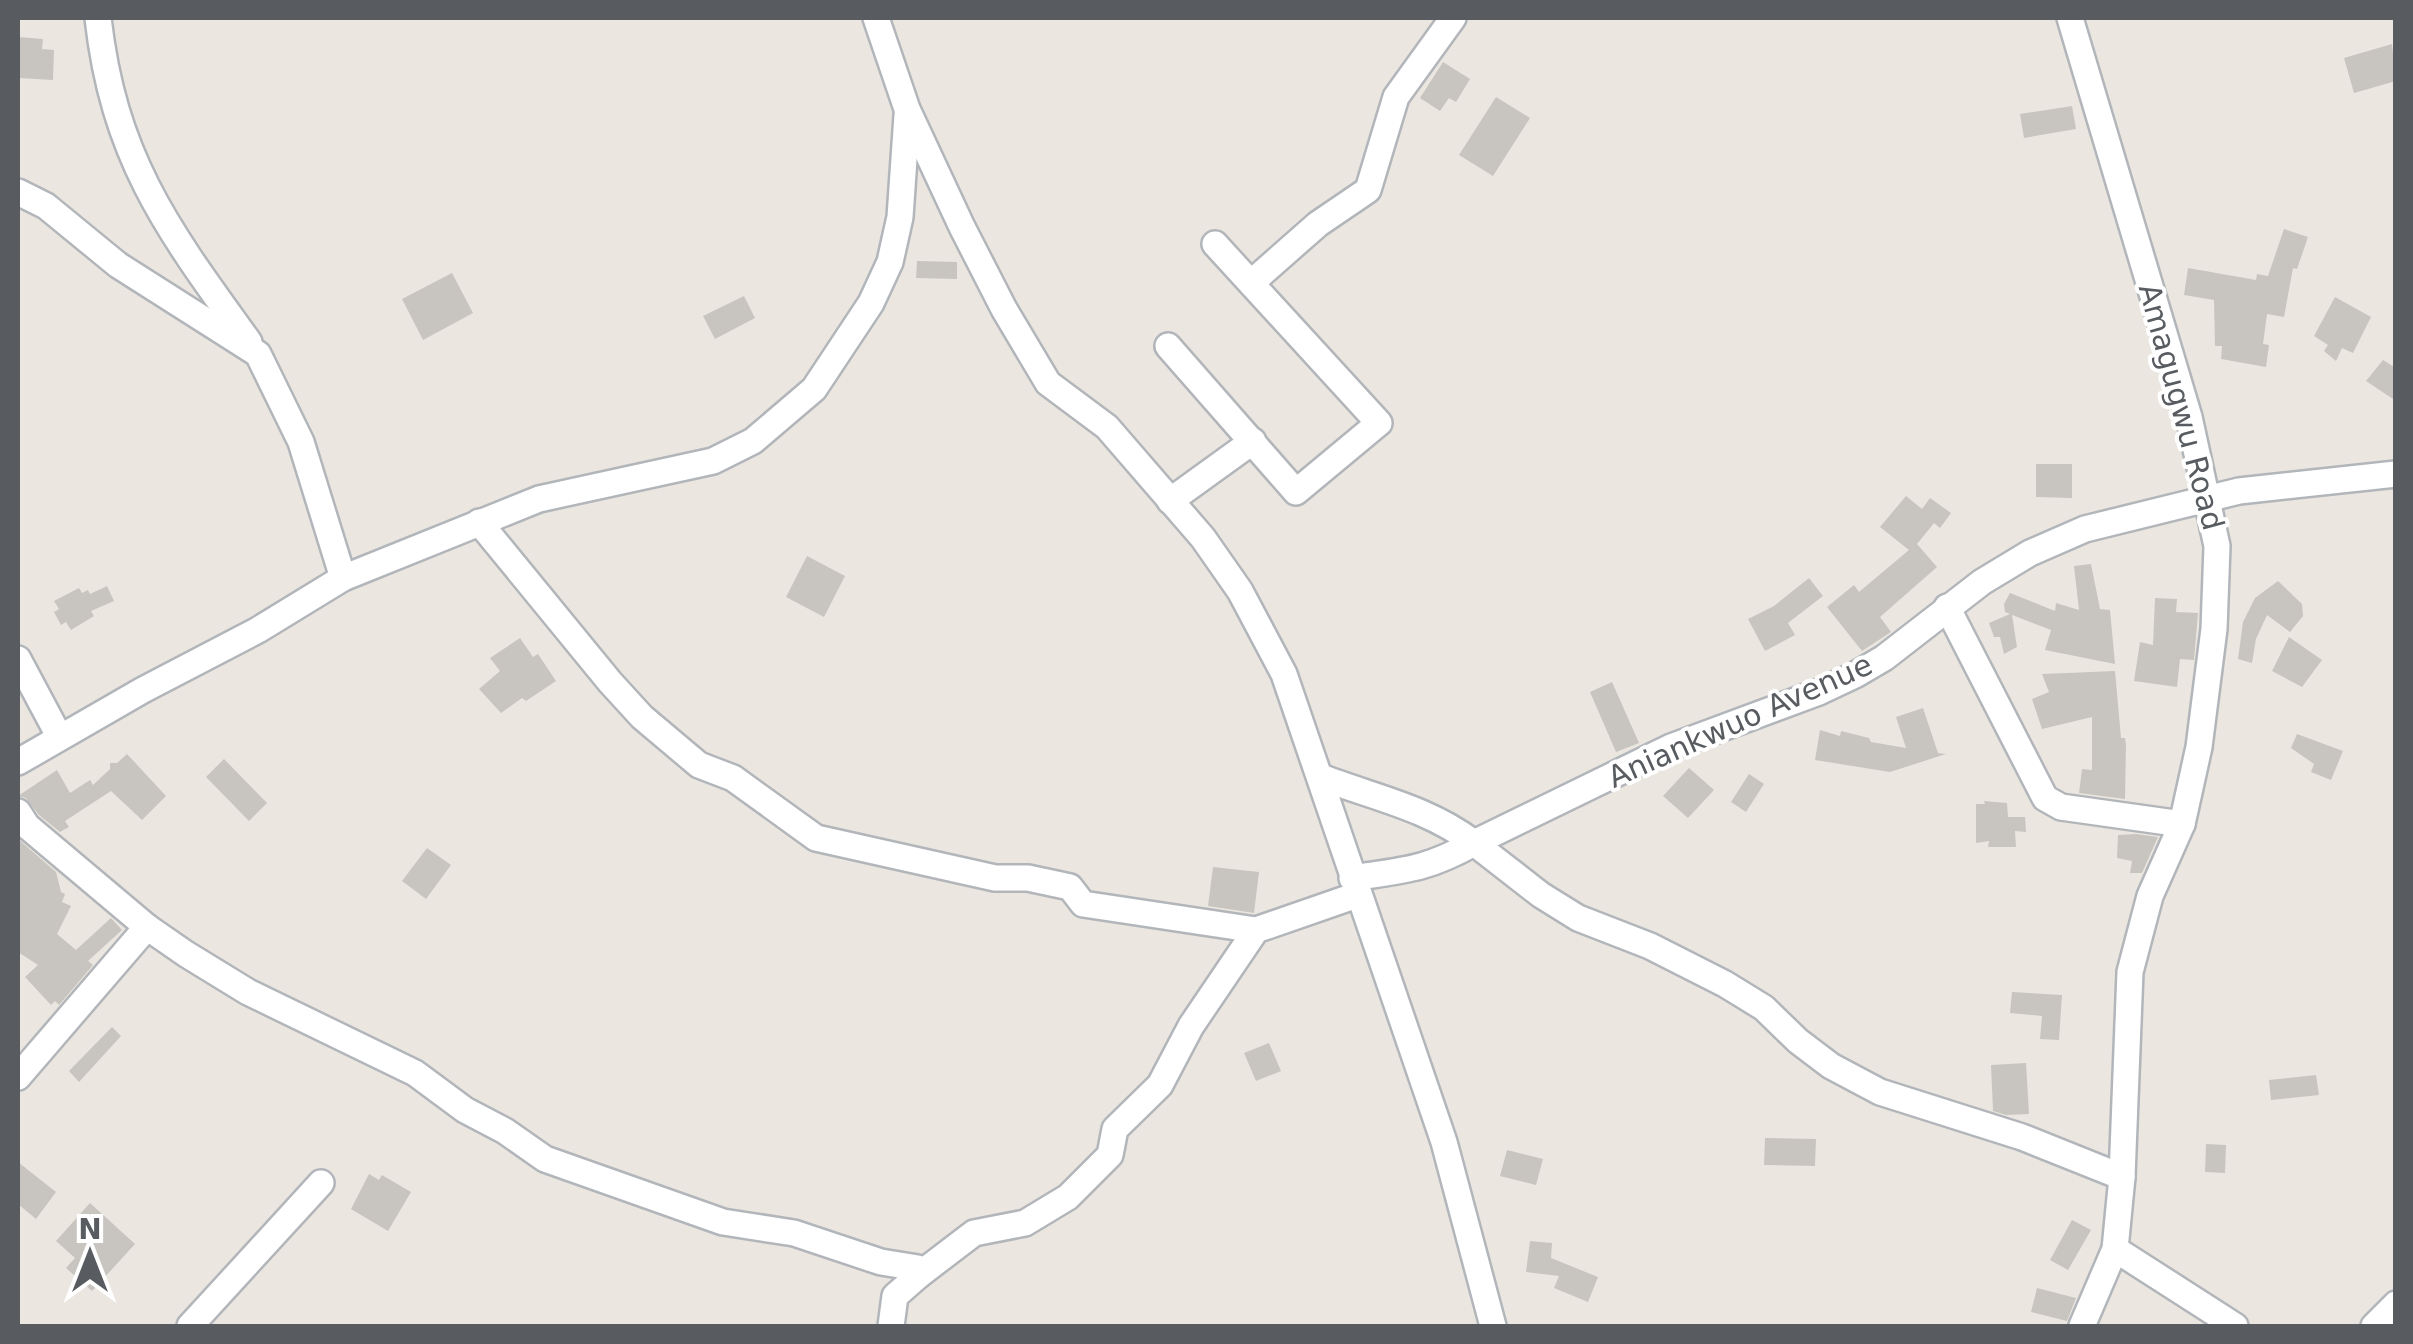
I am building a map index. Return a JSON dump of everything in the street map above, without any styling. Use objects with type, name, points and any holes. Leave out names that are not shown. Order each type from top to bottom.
[{"type":"street","points":[[98,18],[108,90],[140,178],[160,214],[258,354],[301,442],[343,578]]},
{"type":"street","points":[[876,18],[907,108],[962,227],[1048,382],[1106,427],[1203,538],[1261,627],[1284,674],[1444,1142],[1493,1326]]},
{"type":"street","points":[[1251,283],[1318,224],[1368,190],[1396,96],[1454,18]]},
{"type":"street","name":"Amagugwu Road","points":[[2070,18],[2188,416],[2218,546],[2214,629],[2199,746],[2182,824],[2150,896],[2130,972],[2122,1177],[2115,1249],[2082,1326]]},
{"type":"street","points":[[18,762],[59,736],[258,630],[343,578],[539,498],[713,460],[753,441],[792,411],[827,372],[871,303],[890,262],[900,217],[907,108]]},
{"type":"street","points":[[18,192],[46,206],[118,265],[258,354]]},
{"type":"street","points":[[1168,346],[1296,492],[1379,423],[1215,244]]},
{"type":"street","points":[[1170,501],[1253,441]]},
{"type":"street","name":"Aniankwuo Avenue","points":[[1256,930],[1354,886],[1428,866],[1671,747],[1855,676],[1947,607],[2030,553],[2086,529],[2209,497],[2292,483],[2396,474]]},
{"type":"street","points":[[479,522],[579,648],[642,717],[700,765],[733,778],[816,838],[995,878],[1028,878],[1070,887],[1083,904],[1256,930],[1192,1026],[1160,1085],[1115,1129],[1110,1155],[1068,1197],[1024,1223],[974,1233],[918,1274],[895,1296],[891,1326]]},
{"type":"street","points":[[1947,607],[2044,798],[2060,806],[2182,824]]},
{"type":"street","points":[[18,659],[59,736]]},
{"type":"street","points":[[1321,777],[1400,802],[1474,843],[1578,918],[1624,935],[1725,984],[1764,1008],[1831,1066],[1880,1092],[2022,1136],[2122,1177]]},
{"type":"street","points":[[18,812],[28,826],[146,927],[248,992],[434,1084],[466,1110],[505,1130],[545,1158],[723,1222],[819,1239],[882,1262],[912,1265],[920,1270],[918,1274]]},
{"type":"street","points":[[18,1077],[146,927]]},
{"type":"street","points":[[190,1326],[322,1183]]},
{"type":"street","points":[[2115,1249],[2235,1326]]},
{"type":"street","points":[[2374,1326],[2396,1304]]},
{"type":"building","points":[[18,37],[43,39],[42,49],[54,50],[53,80],[18,78]]},
{"type":"building","points":[[2392,44],[2396,81],[2354,93],[2344,58]]},
{"type":"building","points":[[1443,62],[1470,79],[1456,102],[1449,98],[1440,111],[1420,98]]},
{"type":"building","points":[[1496,97],[1530,118],[1493,176],[1459,155]]},
{"type":"building","points":[[2072,106],[2076,129],[2024,138],[2020,114]]},
{"type":"building","points":[[2284,229],[2308,237],[2297,269],[2293,268],[2284,317],[2267,314],[2263,344],[2269,345],[2266,367],[2221,359],[2222,346],[2215,346],[2214,300],[2184,295],[2188,268],[2256,280],[2257,274],[2268,276]]},
{"type":"building","points":[[917,261],[957,262],[957,279],[916,278]]},
{"type":"building","points":[[452,273],[473,313],[423,340],[402,299]]},
{"type":"building","points":[[744,296],[755,318],[715,339],[703,316]]},
{"type":"building","points":[[2335,297],[2371,317],[2353,353],[2342,348],[2336,361],[2324,351],[2328,345],[2314,336]]},
{"type":"building","points":[[2383,360],[2396,368],[2396,401],[2366,381]]},
{"type":"building","points":[[2036,464],[2072,464],[2072,498],[2036,497]]},
{"type":"building","points":[[1906,496],[1922,509],[1930,498],[1951,513],[1940,528],[1934,523],[1917,544],[1937,567],[1880,617],[1891,632],[1862,651],[1827,607],[1854,585],[1859,592],[1909,550],[1880,527]]},
{"type":"building","points":[[807,556],[845,576],[824,617],[786,597]]},
{"type":"building","points":[[2091,564],[2100,609],[2110,610],[2115,664],[2045,650],[2051,630],[2012,615],[2017,647],[2004,654],[2000,637],[1994,637],[1989,623],[2010,614],[2005,612],[2004,604],[2010,593],[2055,611],[2056,603],[2079,610],[2074,566]]},
{"type":"building","points":[[1809,578],[1823,596],[1788,623],[1795,635],[1765,651],[1748,619],[1774,606]]},
{"type":"building","points":[[2278,581],[2302,604],[2303,616],[2290,632],[2267,615],[2256,639],[2252,663],[2238,659],[2243,622],[2255,598]]},
{"type":"building","points":[[107,586],[114,601],[91,611],[94,616],[71,630],[66,622],[61,625],[54,612],[59,609],[54,601],[79,588],[90,594]]},
{"type":"building","points":[[2155,598],[2177,599],[2176,612],[2198,613],[2194,660],[2180,659],[2177,687],[2134,681],[2140,642],[2153,645]]},
{"type":"building","points":[[2289,637],[2322,660],[2302,687],[2272,671]]},
{"type":"building","points":[[520,638],[533,657],[538,654],[556,681],[501,713],[479,689],[500,671],[490,658]]},
{"type":"building","points":[[2115,671],[2121,738],[2125,738],[2126,745],[2125,799],[2079,793],[2082,769],[2092,770],[2092,717],[2042,729],[2032,699],[2049,692],[2042,674]]},
{"type":"building","points":[[1612,682],[1639,743],[1616,752],[1590,692]]},
{"type":"building","points":[[1923,708],[1938,753],[1946,754],[1890,772],[1815,760],[1820,730],[1840,736],[1841,731],[1869,738],[1871,742],[1906,748],[1896,717]]},
{"type":"building","points":[[2297,734],[2343,751],[2331,780],[2311,772],[2314,764],[2291,748]]},
{"type":"building","points":[[127,754],[166,796],[142,820],[111,791],[65,821],[69,827],[60,832],[26,798],[18,796],[57,770],[70,793],[90,780],[93,785],[110,769],[110,763],[117,763]]},
{"type":"building","points":[[224,759],[267,803],[249,821],[206,777]]},
{"type":"building","points":[[1689,768],[1714,790],[1688,818],[1663,796]]},
{"type":"building","points":[[1749,774],[1764,784],[1746,812],[1731,802]]},
{"type":"building","points":[[1984,801],[2007,803],[2008,817],[2025,817],[2026,832],[2015,831],[2016,847],[1988,847],[1989,841],[1976,843],[1976,804],[1985,804]]},
{"type":"building","points":[[2118,835],[2158,837],[2142,873],[2130,873],[2132,861],[2117,858]]},
{"type":"building","points":[[18,839],[56,872],[65,894],[62,902],[71,906],[57,934],[76,950],[111,918],[122,930],[88,961],[93,965],[59,1005],[55,1001],[51,1005],[25,977],[38,965],[18,952]]},
{"type":"building","points":[[427,848],[451,865],[426,899],[402,881]]},
{"type":"building","points":[[1213,867],[1259,872],[1254,913],[1208,906]]},
{"type":"building","points":[[2012,992],[2062,995],[2059,1040],[2040,1039],[2042,1016],[2010,1013]]},
{"type":"building","points":[[112,1027],[121,1036],[79,1082],[69,1071]]},
{"type":"building","points":[[1269,1043],[1281,1071],[1256,1081],[1244,1053]]},
{"type":"building","points":[[2026,1063],[2029,1114],[1993,1111],[1991,1065]]},
{"type":"building","points":[[2316,1075],[2319,1095],[2271,1100],[2269,1080]]},
{"type":"building","points":[[1765,1138],[1816,1139],[1815,1166],[1764,1165]]},
{"type":"building","points":[[2206,1144],[2226,1145],[2225,1173],[2205,1172]]},
{"type":"building","points":[[1507,1150],[1543,1159],[1536,1185],[1500,1176]]},
{"type":"building","points":[[18,1162],[56,1192],[36,1219],[18,1204]]},
{"type":"building","points":[[369,1174],[379,1180],[382,1175],[411,1192],[388,1231],[351,1209]]},
{"type":"building","points":[[90,1203],[135,1244],[92,1291],[66,1268],[75,1258],[56,1241]]},
{"type":"building","points":[[2072,1220],[2091,1230],[2068,1270],[2050,1260]]},
{"type":"building","points":[[1530,1241],[1552,1243],[1551,1258],[1598,1277],[1588,1302],[1554,1288],[1559,1276],[1526,1272]]},
{"type":"building","points":[[2037,1288],[2076,1298],[2067,1321],[2031,1312]]}]
